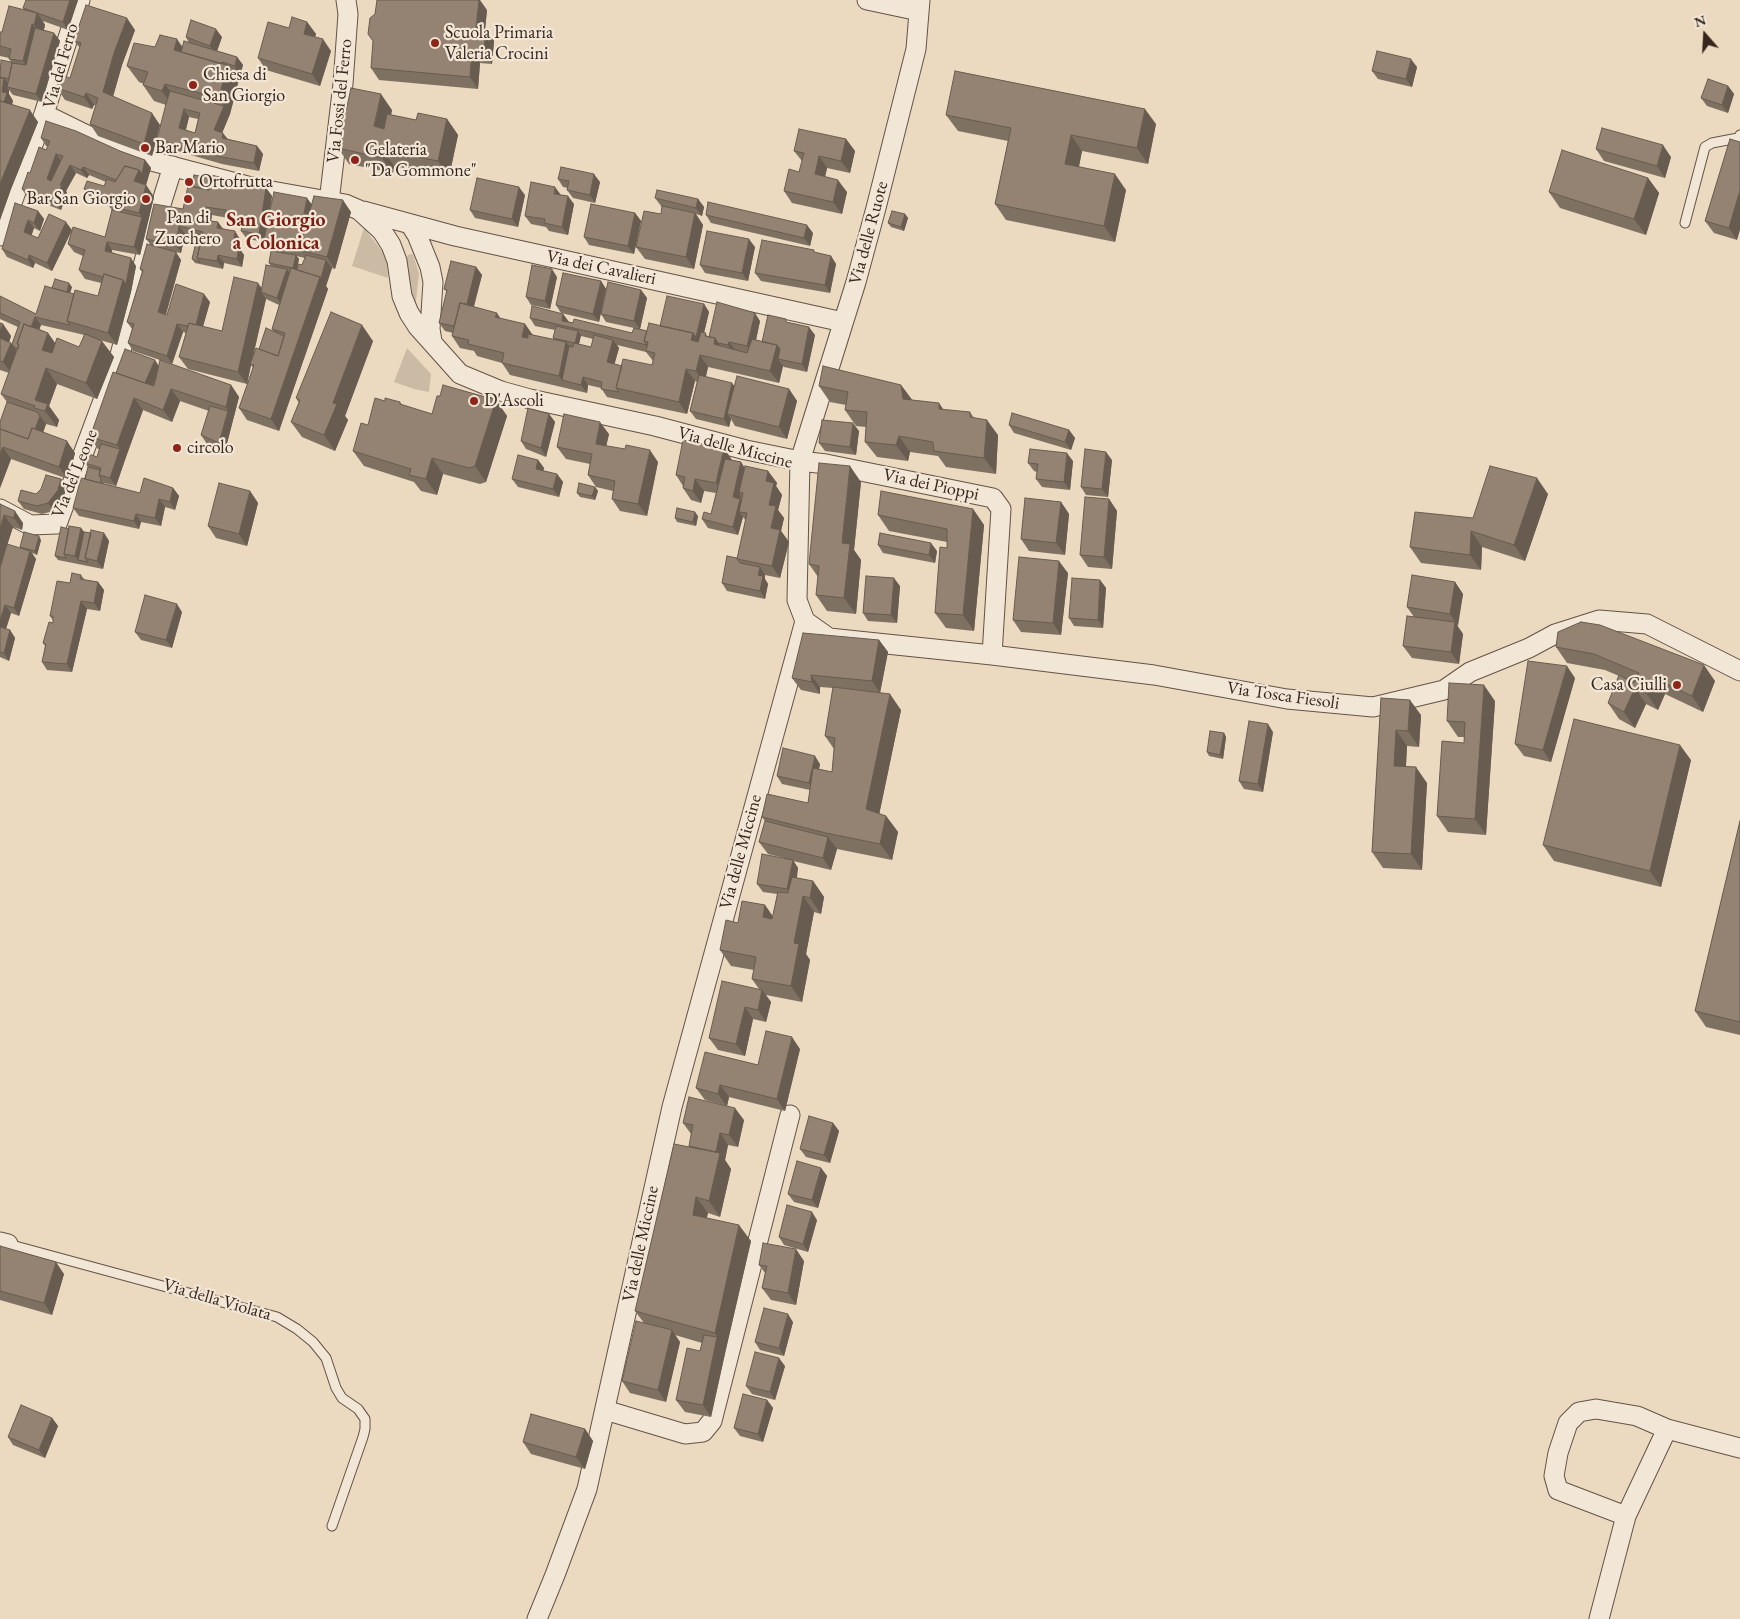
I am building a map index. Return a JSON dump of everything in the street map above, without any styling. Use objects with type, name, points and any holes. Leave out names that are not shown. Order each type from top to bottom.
[{"type":"street","name":"Via del Ferro","points":[[80,0],[44,114],[111,147],[144,159],[173,166]]},
{"type":"street","name":"Via Fossi del Ferro","points":[[329,202],[343,84],[348,14],[346,0]]},
{"type":"street","points":[[867,0],[920,6]]},
{"type":"street","name":"Via delle Ruote","points":[[800,461],[856,282],[876,208],[913,59],[920,6]]},
{"type":"street","points":[[0,236],[44,114]]},
{"type":"street","name":"Via delle Miccine","points":[[173,166],[255,188],[345,204],[359,210],[382,231],[391,245],[397,261],[402,296],[409,313],[460,374],[501,391],[530,399],[655,426],[746,450],[800,461],[797,600],[805,621],[672,1107],[587,1489],[556,1575],[537,1619]]},
{"type":"street","name":"Via del Leone","points":[[0,509],[30,524],[57,524],[120,355],[148,246],[173,166]]},
{"type":"street","name":"Via dei Cavalieri","points":[[359,210],[455,236],[843,322]]},
{"type":"street","points":[[410,224],[417,235],[430,267],[433,282],[430,329],[432,341]]},
{"type":"street","name":"Via dei Pioppi","points":[[800,461],[826,464],[993,498],[1001,509],[992,655]]},
{"type":"street","name":"Via Tosca Fiesoli","points":[[805,621],[829,638],[992,655],[1154,675],[1287,699],[1373,707],[1444,690],[1470,672],[1529,648],[1555,634],[1600,620],[1647,624],[1740,671]]},
{"type":"street","points":[[605,1410],[685,1434],[703,1432],[712,1421],[790,1114]]},
{"type":"street","points":[[1626,1516],[1558,1490],[1554,1476],[1558,1453],[1568,1422],[1579,1412],[1596,1409],[1637,1416],[1667,1429],[1740,1448]]},
{"type":"street","points":[[1598,1619],[1626,1516],[1667,1429]]},
{"type":"lane","points":[[1686,223],[1705,148],[1712,142],[1738,138],[1740,136]]},
{"type":"lane","name":"Via della Violata","points":[[4,1242],[277,1317],[297,1329],[313,1342],[326,1358],[336,1388],[342,1398],[358,1409],[365,1419],[363,1437],[332,1526]]},
{"type":"shaded area","points":[[364,228],[382,251],[387,264],[388,278],[352,266]]},
{"type":"shaded area","points":[[413,254],[419,274],[415,309],[410,297],[406,260],[408,255]]},
{"type":"shaded area","points":[[407,348],[431,374],[429,392],[394,382]]},
{"type":"building","points":[[26,0],[70,0],[63,22],[23,8]]},
{"type":"building","name":"Scuola Primaria Valeria Crocini","points":[[377,0],[479,0],[476,28],[486,29],[484,52],[472,51],[470,77],[371,68],[373,41],[368,34],[370,18],[375,14]]},
{"type":"building","points":[[86,5],[127,18],[114,53],[103,92],[152,113],[144,144],[90,124],[98,98],[86,93],[84,97],[57,88],[60,75],[70,78],[81,43],[74,41]]},
{"type":"building","points":[[9,6],[37,13],[34,25],[32,24],[23,61],[9,59],[11,49],[0,46],[0,32],[2,32]]},
{"type":"building","points":[[292,17],[307,22],[304,34],[323,39],[312,74],[258,58],[268,22],[289,28]]},
{"type":"building","points":[[191,20],[216,29],[210,46],[186,37]]},
{"type":"building","points":[[35,28],[54,33],[36,94],[7,87],[12,63],[26,65]]},
{"type":"building","points":[[160,35],[177,39],[174,50],[227,65],[219,98],[165,84],[162,91],[143,85],[148,72],[127,66],[134,43],[155,47]]},
{"type":"building","points":[[184,41],[237,57],[235,66],[222,62],[221,64],[181,52]]},
{"type":"building","points":[[1377,51],[1411,59],[1406,79],[1372,71]]},
{"type":"building","points":[[1,60],[12,63],[9,79],[0,77]]},
{"type":"building","points":[[229,67],[238,70],[236,77]]},
{"type":"building","points":[[955,71],[1145,109],[1137,148],[1071,135],[1065,164],[1115,174],[1104,226],[995,204],[1011,128],[946,115]]},
{"type":"building","points":[[0,78],[4,78],[2,92],[7,93],[4,102],[0,101]]},
{"type":"building","points":[[1708,79],[1728,86],[1722,105],[1701,98]]},
{"type":"building","points":[[351,88],[381,94],[374,126],[384,129],[387,114],[416,120],[418,113],[447,119],[438,161],[383,150],[382,158],[338,148]]},
{"type":"building","points":[[170,91],[224,106],[214,130],[223,133],[222,138],[257,146],[254,163],[217,156],[157,139]],"holes":[[[184,109],[200,113],[195,133],[179,128]]]},
{"type":"building","points":[[0,101],[30,110],[0,184]]},
{"type":"building","points":[[46,121],[76,131],[145,160],[142,174],[139,170],[125,166],[116,180],[83,167],[81,170],[70,165],[60,185],[62,185],[55,202],[22,189],[39,147],[46,150],[50,141],[41,138]],"holes":[[[56,154],[63,156],[51,181],[47,179]]]},
{"type":"building","points":[[1602,128],[1663,145],[1657,166],[1596,149]]},
{"type":"building","points":[[799,129],[846,139],[841,161],[819,156],[815,174],[838,180],[833,202],[784,191],[789,169],[799,172],[804,153],[794,151]]},
{"type":"building","points":[[1730,139],[1740,142],[1740,190],[1729,228],[1705,221]]},
{"type":"building","points":[[1562,150],[1648,178],[1634,219],[1549,192]]},
{"type":"building","points":[[125,166],[139,170],[134,181],[146,185],[139,213],[109,206],[111,197],[84,189],[87,181],[104,186],[107,179],[115,182]]},
{"type":"building","points":[[561,167],[594,174],[590,195],[567,190],[569,181],[558,179]]},
{"type":"building","points":[[194,175],[211,178],[209,190],[191,186]]},
{"type":"building","points":[[211,175],[266,188],[259,234],[241,231],[244,217],[225,214],[226,210],[206,207],[204,220],[218,222],[217,228],[235,231],[233,246],[239,247],[237,259],[218,255],[217,261],[197,258],[203,232],[179,226],[176,245],[146,239],[154,204],[183,209],[188,186],[209,190]]},
{"type":"building","points":[[477,178],[519,187],[512,219],[470,210]]},
{"type":"building","points":[[531,182],[555,187],[554,194],[568,196],[562,227],[544,223],[545,219],[525,216]]},
{"type":"building","points":[[657,190],[698,199],[696,208],[655,198]]},
{"type":"building","points":[[274,192],[307,198],[298,246],[264,239]]},
{"type":"building","points":[[314,196],[343,200],[327,257],[299,250]]},
{"type":"building","points":[[708,202],[807,225],[804,238],[706,215]]},
{"type":"building","points":[[15,203],[38,211],[34,223],[28,220],[24,232],[38,238],[49,214],[66,222],[47,263],[29,255],[28,260],[2,249]]},
{"type":"building","points":[[591,204],[635,213],[628,246],[584,237]]},
{"type":"building","points":[[662,206],[695,213],[686,257],[636,247],[644,211],[661,214]]},
{"type":"building","points":[[112,210],[142,217],[134,247],[107,242],[105,251],[131,258],[126,284],[123,280],[104,274],[103,277],[79,270],[85,250],[68,244],[73,227],[105,237]]},
{"type":"building","points":[[892,211],[905,214],[901,227],[888,223]]},
{"type":"building","points":[[707,231],[749,239],[742,273],[700,265]]},
{"type":"building","points":[[198,234],[202,235],[197,258],[200,262],[192,259]]},
{"type":"building","points":[[762,240],[814,250],[814,252],[831,256],[825,285],[755,273]]},
{"type":"building","points":[[147,244],[176,252],[158,312],[167,315],[176,284],[204,294],[196,325],[189,323],[188,326],[177,324],[167,356],[128,343],[134,324],[127,322],[143,270],[140,269]]},
{"type":"building","points":[[271,251],[296,255],[293,268],[269,263]]},
{"type":"building","points":[[306,255],[326,260],[321,278],[297,270],[298,264],[302,265]]},
{"type":"building","points":[[451,261],[476,267],[467,304],[460,303],[454,326],[439,323],[447,290],[444,289]]},
{"type":"building","points":[[266,265],[287,269],[277,298],[261,292]]},
{"type":"building","points":[[532,265],[552,269],[545,301],[526,297]]},
{"type":"building","points":[[291,268],[320,277],[271,419],[239,408],[254,365],[250,364],[256,348],[278,356],[285,333],[272,329]]},
{"type":"building","points":[[563,273],[601,281],[593,314],[556,305]]},
{"type":"building","points":[[104,274],[123,280],[108,333],[67,321],[75,290],[98,296]]},
{"type":"building","points":[[234,277],[258,283],[238,372],[179,357],[189,323],[222,331]]},
{"type":"building","points":[[55,279],[69,283],[67,292],[52,288]]},
{"type":"building","points":[[608,282],[641,290],[634,321],[601,314]]},
{"type":"building","points":[[45,286],[74,294],[67,321],[70,325],[35,317],[31,327],[24,324],[17,344],[19,346],[18,349],[12,344],[20,322],[0,313],[0,296],[36,314]]},
{"type":"building","points":[[667,296],[704,304],[696,337],[693,333],[660,326]]},
{"type":"building","points":[[717,302],[755,313],[747,346],[729,342],[728,345],[718,343],[715,338],[709,337]]},
{"type":"building","points":[[460,303],[497,313],[495,317],[525,324],[522,337],[528,338],[528,334],[566,342],[559,376],[502,363],[504,353],[468,344],[469,340],[452,336]]},
{"type":"building","points":[[532,306],[563,314],[562,321],[573,323],[574,319],[632,333],[634,328],[647,331],[644,341],[647,345],[530,318]]},
{"type":"building","points":[[331,312],[362,325],[333,403],[337,404],[324,435],[291,422],[300,400],[296,398]]},
{"type":"building","points":[[768,315],[786,319],[786,322],[809,327],[802,364],[778,359],[780,349],[777,345],[762,342]]},
{"type":"building","points":[[649,323],[693,333],[691,340],[698,342],[701,332],[706,333],[705,336],[715,338],[714,344],[747,353],[752,339],[777,345],[770,371],[700,355],[696,371],[686,369],[679,402],[616,388],[623,359],[652,365],[655,353],[646,351],[648,342],[644,341]]},
{"type":"building","points":[[24,324],[48,333],[42,350],[52,353],[57,338],[79,347],[85,334],[102,341],[86,383],[46,368],[35,400],[48,404],[45,411],[1,394]]},
{"type":"building","points":[[556,326],[578,331],[575,343],[553,338]]},
{"type":"building","points":[[266,328],[284,336],[278,356],[259,349]]},
{"type":"building","points":[[594,335],[613,340],[607,362],[622,366],[616,388],[619,392],[601,389],[602,382],[583,377],[581,385],[562,380],[569,346],[573,347],[574,343],[591,347]]},
{"type":"building","points":[[0,338],[11,343],[3,362],[0,361]]},
{"type":"building","points":[[125,349],[155,360],[145,383],[116,373]]},
{"type":"building","points":[[160,360],[231,385],[226,407],[171,389],[163,410],[134,398],[117,445],[90,437],[113,372],[154,386]]},
{"type":"building","points":[[823,366],[901,385],[903,399],[939,403],[939,409],[970,412],[970,417],[987,420],[984,458],[934,451],[933,442],[899,436],[896,445],[865,442],[867,412],[845,410],[848,392],[819,386]]},
{"type":"building","points":[[699,375],[732,383],[724,419],[690,411]]},
{"type":"building","points":[[737,376],[789,389],[779,427],[727,414]]},
{"type":"building","points":[[443,385],[496,400],[475,466],[469,468],[432,458],[426,479],[409,475],[411,469],[353,451],[361,423],[368,425],[375,398],[385,401],[385,398],[400,402],[400,404],[432,414],[437,396],[440,396]]},
{"type":"building","points":[[7,402],[37,412],[40,416],[35,429],[32,428],[28,439],[0,429],[0,422]]},
{"type":"building","points":[[210,406],[228,411],[219,443],[201,435]]},
{"type":"building","points":[[528,408],[549,414],[541,448],[521,441]]},
{"type":"building","points":[[1012,413],[1069,430],[1065,442],[1009,425]]},
{"type":"building","points":[[564,414],[600,422],[596,444],[625,449],[626,445],[650,450],[638,504],[612,499],[615,481],[588,475],[592,454],[557,447]]},
{"type":"building","points":[[822,420],[853,423],[850,447],[819,443]]},
{"type":"building","points":[[32,428],[67,441],[59,467],[3,447],[0,454],[0,429],[28,439]]},
{"type":"building","points":[[683,440],[724,448],[716,483],[695,479],[693,491],[683,488],[685,477],[676,475]]},
{"type":"building","points":[[101,444],[120,449],[110,478],[99,475],[101,468],[85,463],[89,454],[97,457]]},
{"type":"building","points":[[1030,449],[1067,453],[1064,482],[1036,479],[1038,464],[1028,463]]},
{"type":"building","points":[[1085,449],[1106,452],[1102,489],[1081,487]]},
{"type":"building","points":[[518,455],[538,460],[536,469],[557,474],[553,489],[512,479]]},
{"type":"building","points":[[725,459],[741,462],[733,497],[740,499],[733,527],[702,519],[704,512],[711,514]]},
{"type":"building","points":[[819,463],[850,466],[842,543],[850,544],[844,598],[816,595],[819,566],[809,564]]},
{"type":"building","points":[[745,466],[768,471],[766,481],[774,483],[769,505],[776,506],[771,528],[780,530],[772,566],[737,559],[747,513],[739,512],[743,493],[739,492]]},
{"type":"building","points":[[1490,466],[1537,478],[1514,545],[1471,531],[1470,555],[1410,547],[1415,512],[1473,518]]},
{"type":"building","points":[[88,467],[100,470],[100,483],[85,479]]},
{"type":"building","points":[[46,475],[61,479],[58,490],[48,503],[37,506],[18,501],[21,490],[36,494],[41,489]]},
{"type":"building","points":[[81,478],[140,493],[144,478],[173,488],[170,502],[159,499],[155,518],[136,514],[134,521],[73,508]]},
{"type":"building","points":[[219,483],[250,491],[239,534],[208,526]]},
{"type":"building","points":[[579,483],[595,487],[592,496],[577,493]]},
{"type":"building","points":[[881,491],[973,509],[963,615],[935,613],[940,547],[947,548],[947,529],[878,515]]},
{"type":"building","points":[[1085,497],[1109,499],[1104,557],[1080,555]]},
{"type":"building","points":[[1025,498],[1061,502],[1056,543],[1021,539]]},
{"type":"building","points":[[0,504],[15,511],[14,518],[4,515],[0,529]]},
{"type":"building","points":[[677,508],[695,512],[693,522],[675,518]]},
{"type":"building","points":[[69,526],[81,528],[75,556],[64,554]]},
{"type":"building","points":[[61,527],[69,529],[64,554],[66,558],[55,556]]},
{"type":"building","points":[[91,530],[104,533],[97,561],[85,558]]},
{"type":"building","points":[[24,532],[39,536],[35,551],[20,547]]},
{"type":"building","points":[[84,532],[91,533],[85,558],[88,562],[78,560]]},
{"type":"building","points":[[880,533],[931,543],[929,555],[878,545]]},
{"type":"building","points":[[7,544],[30,551],[14,608],[5,605],[0,621],[0,568]]},
{"type":"building","points":[[727,556],[737,558],[740,563],[760,567],[758,575],[763,576],[760,591],[722,583]]},
{"type":"building","points":[[1019,557],[1059,561],[1053,623],[1013,620]]},
{"type":"building","points":[[72,573],[81,575],[80,579],[98,582],[94,603],[81,601],[67,664],[42,662],[46,644],[43,643],[49,622],[53,623],[53,616],[50,616],[57,581],[70,583]]},
{"type":"building","points":[[1412,575],[1455,582],[1450,614],[1407,607]]},
{"type":"building","points":[[866,576],[894,578],[891,615],[863,613]]},
{"type":"building","points":[[1072,578],[1100,580],[1098,620],[1069,618]]},
{"type":"building","points":[[145,595],[177,604],[166,640],[135,632]]},
{"type":"building","points":[[1407,616],[1455,622],[1451,652],[1403,646]]},
{"type":"building","points":[[1581,622],[1600,625],[1704,665],[1692,696],[1654,678],[1647,694],[1635,688],[1624,712],[1608,703],[1619,675],[1634,683],[1639,673],[1594,654],[1556,647],[1558,632]]},
{"type":"building","points":[[0,627],[10,630],[4,653],[0,652]]},
{"type":"building","points":[[803,633],[879,640],[872,681],[811,675],[812,682],[792,678]]},
{"type":"building","points":[[1528,661],[1567,666],[1543,750],[1515,744]]},
{"type":"building","points":[[1449,683],[1484,685],[1475,819],[1437,816],[1442,741],[1464,743],[1465,722],[1447,721]]},
{"type":"building","points":[[833,687],[890,694],[866,809],[886,816],[880,844],[762,817],[767,794],[808,803],[813,768],[832,772],[835,738],[825,736]]},
{"type":"building","points":[[1381,698],[1410,700],[1408,731],[1396,730],[1394,766],[1416,767],[1411,854],[1372,852]]},
{"type":"building","points":[[1574,719],[1680,745],[1650,871],[1543,845]]},
{"type":"building","points":[[1249,721],[1268,724],[1258,784],[1239,781]]},
{"type":"building","points":[[1210,731],[1224,733],[1220,755],[1207,752]]},
{"type":"building","points":[[783,748],[815,756],[809,783],[777,776]]},
{"type":"building","points":[[765,821],[828,837],[823,858],[759,842]]},
{"type":"building","points":[[1740,821],[1740,1022],[1695,1011]]},
{"type":"building","points":[[762,854],[793,860],[787,889],[757,884]]},
{"type":"building","points":[[792,877],[813,881],[810,898],[803,896],[794,943],[799,944],[791,986],[752,979],[756,957],[720,950],[726,920],[738,923],[742,901],[765,905],[763,917],[772,919],[778,892],[788,893]]},
{"type":"building","points":[[722,981],[762,990],[758,1010],[745,1007],[736,1044],[709,1038]]},
{"type":"building","points":[[766,1031],[792,1037],[777,1099],[720,1085],[718,1094],[696,1088],[705,1052],[758,1065]]},
{"type":"building","points":[[689,1097],[735,1108],[729,1135],[720,1133],[716,1152],[689,1146],[693,1125],[683,1123]]},
{"type":"building","points":[[809,1116],[833,1123],[824,1155],[800,1149]]},
{"type":"building","points":[[674,1144],[720,1153],[709,1201],[696,1197],[693,1215],[739,1225],[715,1333],[635,1311]]},
{"type":"building","points":[[797,1161],[821,1168],[812,1200],[788,1194]]},
{"type":"building","points":[[787,1205],[812,1212],[803,1244],[779,1237]]},
{"type":"building","points":[[763,1243],[796,1249],[788,1293],[762,1288],[767,1266],[759,1265]]},
{"type":"building","points":[[0,1246],[56,1262],[44,1303],[0,1291]]},
{"type":"building","points":[[764,1308],[788,1314],[779,1348],[755,1342]]},
{"type":"building","points":[[636,1321],[672,1330],[658,1390],[622,1381]]},
{"type":"building","points":[[704,1335],[717,1337],[703,1405],[676,1400],[687,1348],[700,1351]]},
{"type":"building","points":[[755,1352],[779,1358],[770,1392],[746,1386]]},
{"type":"building","points":[[743,1394],[767,1400],[758,1434],[734,1428]]},
{"type":"building","points":[[21,1405],[52,1418],[39,1450],[8,1437]]},
{"type":"building","points":[[531,1414],[585,1429],[576,1457],[523,1442]]},
{"type":"place","name":"Scuola Primaria Valeria Crocini","points":[[435,43]]},
{"type":"place","name":"Chiesa di San Giorgio","points":[[193,85]]},
{"type":"place","name":"Bar Mario","points":[[145,148]]},
{"type":"place","name":"Gelateria \"Da Gommone\"","points":[[355,160]]},
{"type":"place","name":"Ortofrutta","points":[[189,182]]},
{"type":"place","name":"Bar San Giorgio","points":[[146,199]]},
{"type":"place","name":"Pan di Zucchero","points":[[188,199]]},
{"type":"place","name":"D'Ascoli","points":[[474,401]]},
{"type":"place","name":"circolo","points":[[177,448]]},
{"type":"place","name":"Casa Ciulli","points":[[1677,685]]},
{"type":"district","name":"San Giorgio a Colonica","points":[[276,232]]}]
